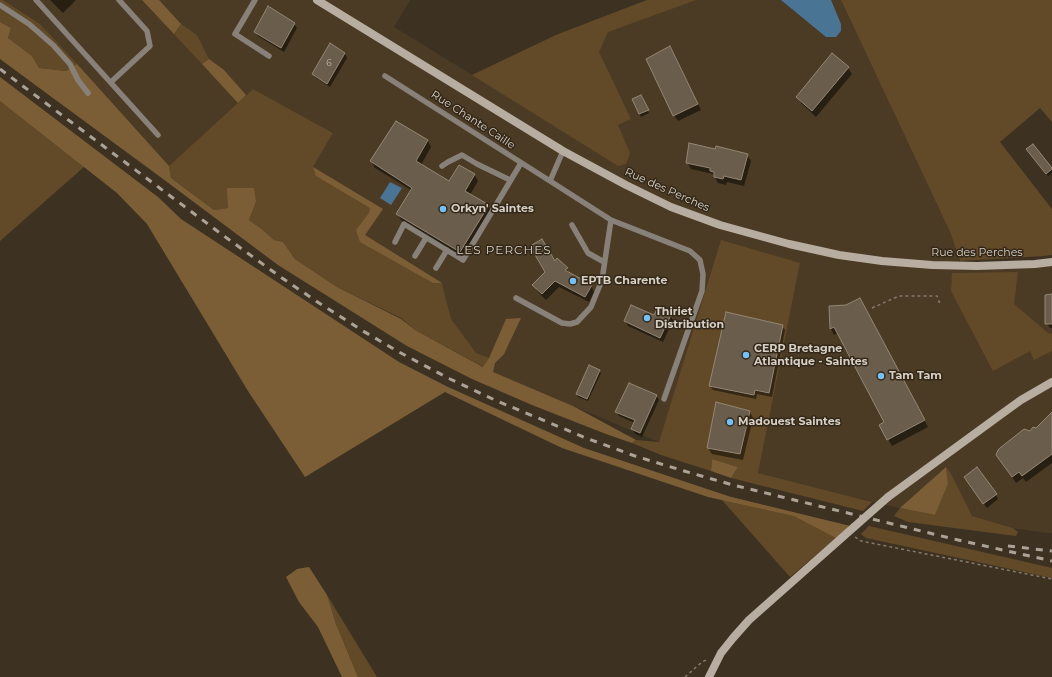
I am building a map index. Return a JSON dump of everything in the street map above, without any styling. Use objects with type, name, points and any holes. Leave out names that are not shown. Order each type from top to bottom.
[{"type":"street","name":"Rue des Perches","points":[[318,0],[563,151],[670,207],[720,225],[789,244],[839,255],[882,261],[932,265],[977,266],[1052,262]]},
{"type":"street","points":[[709,677],[721,653],[749,620],[888,498],[1021,400],[1052,382]]},
{"type":"lane","points":[[36,0],[158,134]]},
{"type":"lane","points":[[111,82],[150,46],[147,31],[119,0]]},
{"type":"lane","points":[[255,0],[236,34],[269,56]]},
{"type":"lane","points":[[0,5],[29,24],[53,45],[70,64],[78,80],[88,93]]},
{"type":"lane","name":"Rue Chante Caille","points":[[385,76],[611,220],[690,250],[700,260],[703,274],[702,291],[664,399]]},
{"type":"lane","points":[[550,181],[563,151]]},
{"type":"lane","points":[[442,166],[462,155],[510,180]]},
{"type":"lane","points":[[395,242],[404,224],[463,260],[521,163]]},
{"type":"lane","points":[[516,298],[562,323],[570,324],[577,322],[591,307],[602,280],[611,220]]},
{"type":"lane","points":[[572,225],[588,253],[604,262]]},
{"type":"lane","points":[[415,256],[426,238]]},
{"type":"lane","points":[[436,268],[447,250]]},
{"type":"path","points":[[872,308],[899,296],[937,296],[940,304]]},
{"type":"path","points":[[851,530],[861,541],[1052,579]]},
{"type":"path","points":[[685,677],[702,662],[708,659]]},
{"type":"shaded area","points":[[0,0],[3,0],[40,24],[77,64],[66,71],[39,68],[32,56],[8,38],[11,28],[0,22]]},
{"type":"shaded area","points":[[3,0],[410,0],[394,27],[472,75],[556,35],[647,0],[841,0],[950,232],[962,270],[1052,266],[1052,533],[1013,528],[972,516],[935,515],[900,508],[757,473],[800,263],[659,442],[495,373],[415,330],[442,283],[365,235],[383,209],[313,167],[333,133],[253,89],[169,166],[40,24]]},
{"type":"shaded area","points":[[142,0],[159,0],[181,24],[174,34]]},
{"type":"shaded area","points":[[647,0],[696,0],[608,32],[599,52],[631,119],[618,125],[630,153],[626,164],[618,166],[472,75],[556,35]]},
{"type":"shaded area","points":[[841,0],[1052,0],[1052,122],[1040,108],[1000,142],[1052,209],[1052,255],[960,261],[950,232]]},
{"type":"shaded area","points":[[0,22],[11,28],[8,38],[32,56],[39,68],[66,71],[77,64],[169,166],[171,178],[214,210],[228,208],[227,188],[254,188],[256,202],[249,220],[274,240],[283,242],[295,259],[337,287],[401,319],[415,330],[483,367],[489,358],[506,319],[521,318],[504,354],[495,363],[493,372],[573,406],[636,440],[632,443],[606,434],[532,405],[472,379],[407,346],[278,265],[0,59]]},
{"type":"shaded area","points":[[181,24],[197,35],[209,59],[202,64],[174,34]]},
{"type":"shaded area","points":[[209,59],[224,70],[246,95],[238,103],[202,64]]},
{"type":"shaded area","points":[[0,77],[158,197],[181,219],[399,362],[448,387],[584,448],[731,497],[850,526],[836,538],[794,516],[708,497],[562,448],[445,392],[305,477],[248,391],[147,224],[117,193],[0,101]]},
{"type":"shaded area","points":[[253,89],[333,133],[313,167],[383,209],[365,235],[442,283],[451,319],[476,353],[489,358],[484,367],[415,330],[401,318],[337,287],[295,259],[283,242],[274,240],[249,220],[256,202],[214,210],[171,178],[169,166]]},
{"type":"shaded area","points":[[0,101],[85,166],[0,241]]},
{"type":"shaded area","points":[[313,167],[383,209],[365,235],[442,283],[433,283],[360,242],[356,230],[369,213],[370,208],[316,176]]},
{"type":"shaded area","points":[[721,240],[800,263],[758,473],[872,502],[863,511],[731,478],[738,467],[712,459],[711,471],[661,455],[632,443],[636,440],[659,442]]},
{"type":"shaded area","points":[[1018,272],[1014,304],[1048,333],[1052,334],[1052,351],[1034,360],[1030,351],[993,371],[951,291],[952,273]]},
{"type":"shaded area","points":[[712,459],[738,467],[731,478],[711,471]]},
{"type":"shaded area","points":[[946,467],[972,516],[1013,528],[1018,532],[1016,536],[908,522],[894,516],[900,508],[935,515],[948,484]]},
{"type":"shaded area","points":[[946,467],[948,484],[935,515],[900,508]]},
{"type":"shaded area","points":[[731,497],[850,526],[790,577],[722,500]]},
{"type":"shaded area","points":[[869,526],[1052,568],[1052,578],[866,538],[861,534]]},
{"type":"shaded area","points":[[309,567],[327,595],[336,624],[358,677],[342,677],[318,627],[299,602],[286,577],[297,569]]},
{"type":"shaded area","points":[[327,595],[377,677],[358,677],[336,624]]},
{"type":"water","points":[[781,0],[831,0],[841,24],[841,31],[836,37],[826,37]]},
{"type":"water","points":[[390,182],[402,188],[391,205],[380,198]]},
{"type":"building","points":[[268,6],[295,23],[281,48],[254,32]]},
{"type":"building","points":[[330,43],[345,53],[327,84],[312,74]]},
{"type":"building","points":[[670,46],[698,104],[673,116],[646,59]]},
{"type":"building","points":[[832,53],[849,67],[812,111],[796,97]]},
{"type":"building","points":[[641,95],[649,110],[639,114],[632,99]]},
{"type":"building","name":"Orkyn' Saintes","points":[[396,121],[428,140],[416,161],[449,181],[459,165],[475,174],[465,191],[489,205],[460,252],[396,214],[412,188],[370,161]]},
{"type":"building","points":[[689,143],[715,149],[716,146],[748,154],[741,180],[724,176],[723,179],[714,177],[714,172],[710,171],[710,168],[686,163]]},
{"type":"building","points":[[1033,144],[1052,168],[1046,174],[1026,149]]},
{"type":"building","points":[[542,239],[555,261],[557,258],[568,268],[565,270],[592,285],[585,297],[555,281],[542,294],[532,285],[545,272],[530,246]]},
{"type":"building","points":[[1052,294],[1052,324],[1045,324],[1045,295]]},
{"type":"building","name":"Tam Tam","points":[[860,298],[925,420],[887,440],[879,425],[884,422],[834,327],[830,329],[829,306],[846,305]]},
{"type":"building","name":"Thiriet Distribution","points":[[631,305],[654,315],[657,309],[671,315],[660,338],[624,321]]},
{"type":"building","name":"CERP Bretagne Atlantique - Saintes","points":[[726,312],[783,325],[769,393],[755,390],[754,395],[709,386]]},
{"type":"building","points":[[589,365],[600,370],[587,399],[576,394]]},
{"type":"building","points":[[629,383],[657,395],[640,433],[631,429],[635,420],[615,412]]},
{"type":"building","name":"Madouest Saintes","points":[[716,402],[750,411],[740,454],[707,448]]},
{"type":"building","points":[[1052,412],[1052,454],[1022,476],[1019,472],[1012,477],[996,455],[998,450],[1024,429],[1030,431],[1033,427],[1036,428]]},
{"type":"building","points":[[977,467],[997,494],[983,504],[964,477]]},
{"type":"railway","points":[[0,69],[224,236],[322,305],[399,352],[450,379],[497,401],[586,438],[635,456],[684,471],[733,485],[958,540],[1052,561]]},
{"type":"railway","points":[[1008,546],[1052,551]]},
{"type":"place","name":"Orkyn' Saintes","points":[[443,209]]},
{"type":"place","name":"EPTB Charente","points":[[573,281]]},
{"type":"place","name":"Thiriet Distribution","points":[[647,318]]},
{"type":"place","name":"CERP Bretagne Atlantique - Saintes","points":[[746,355]]},
{"type":"place","name":"Tam Tam","points":[[881,376]]},
{"type":"place","name":"Madouest Saintes","points":[[730,422]]},
{"type":"district","name":"LES PERCHES","points":[[504,250]]}]
